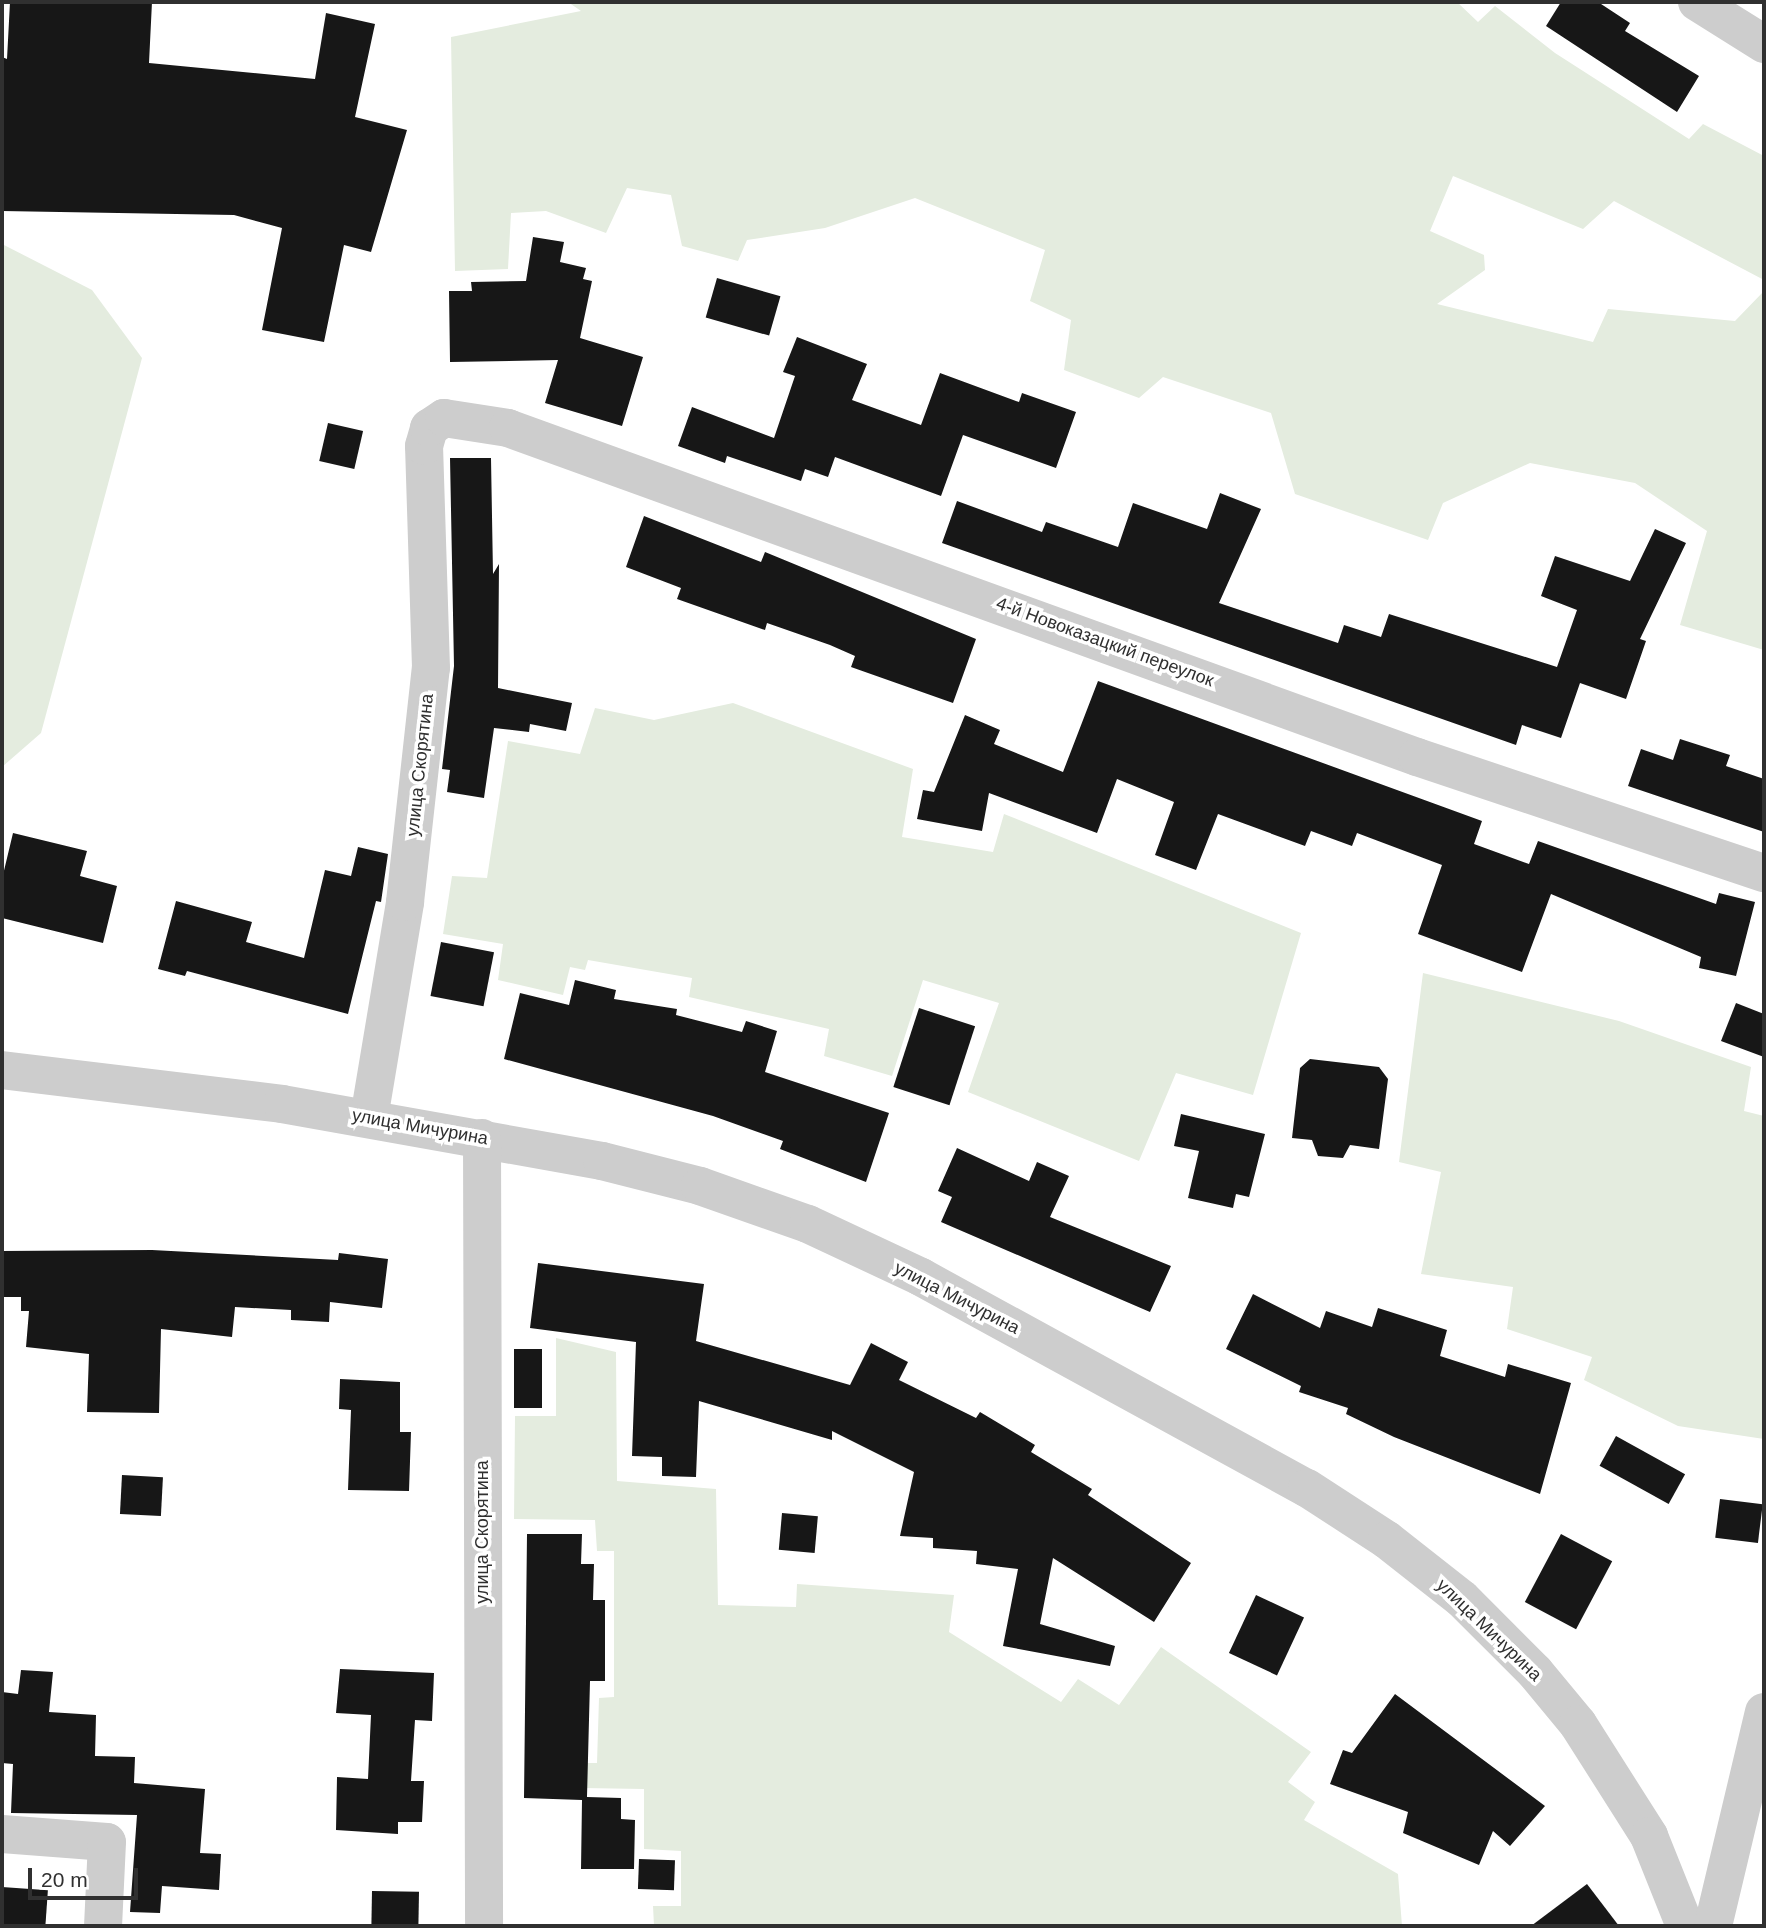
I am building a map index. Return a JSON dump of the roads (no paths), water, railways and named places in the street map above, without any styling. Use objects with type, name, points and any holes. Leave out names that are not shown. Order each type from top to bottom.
[{"type":"street","points":[[1697,2],[1764,44]]},
{"type":"street","name":"4-й Новоказацкий переулок","points":[[444,418],[508,428],[1417,757],[1764,873]]},
{"type":"street","name":"улица Скорятина","points":[[369,1118],[405,902],[431,668],[424,446],[429,428],[444,418]]},
{"type":"street","name":"улица Мичурина","points":[[2,1070],[369,1118],[482,1138],[701,1186],[808,1224],[1067,1356],[1307,1488],[1387,1541],[1462,1600],[1535,1672],[1578,1724],[1649,1836],[1685,1926]]},
{"type":"street","name":"улица Скорятина","points":[[482,1138],[484,1926]]},
{"type":"street","points":[[1713,1926],[1764,1712]]},
{"type":"street","points":[[2,1835],[107,1842],[103,1926]]}]
